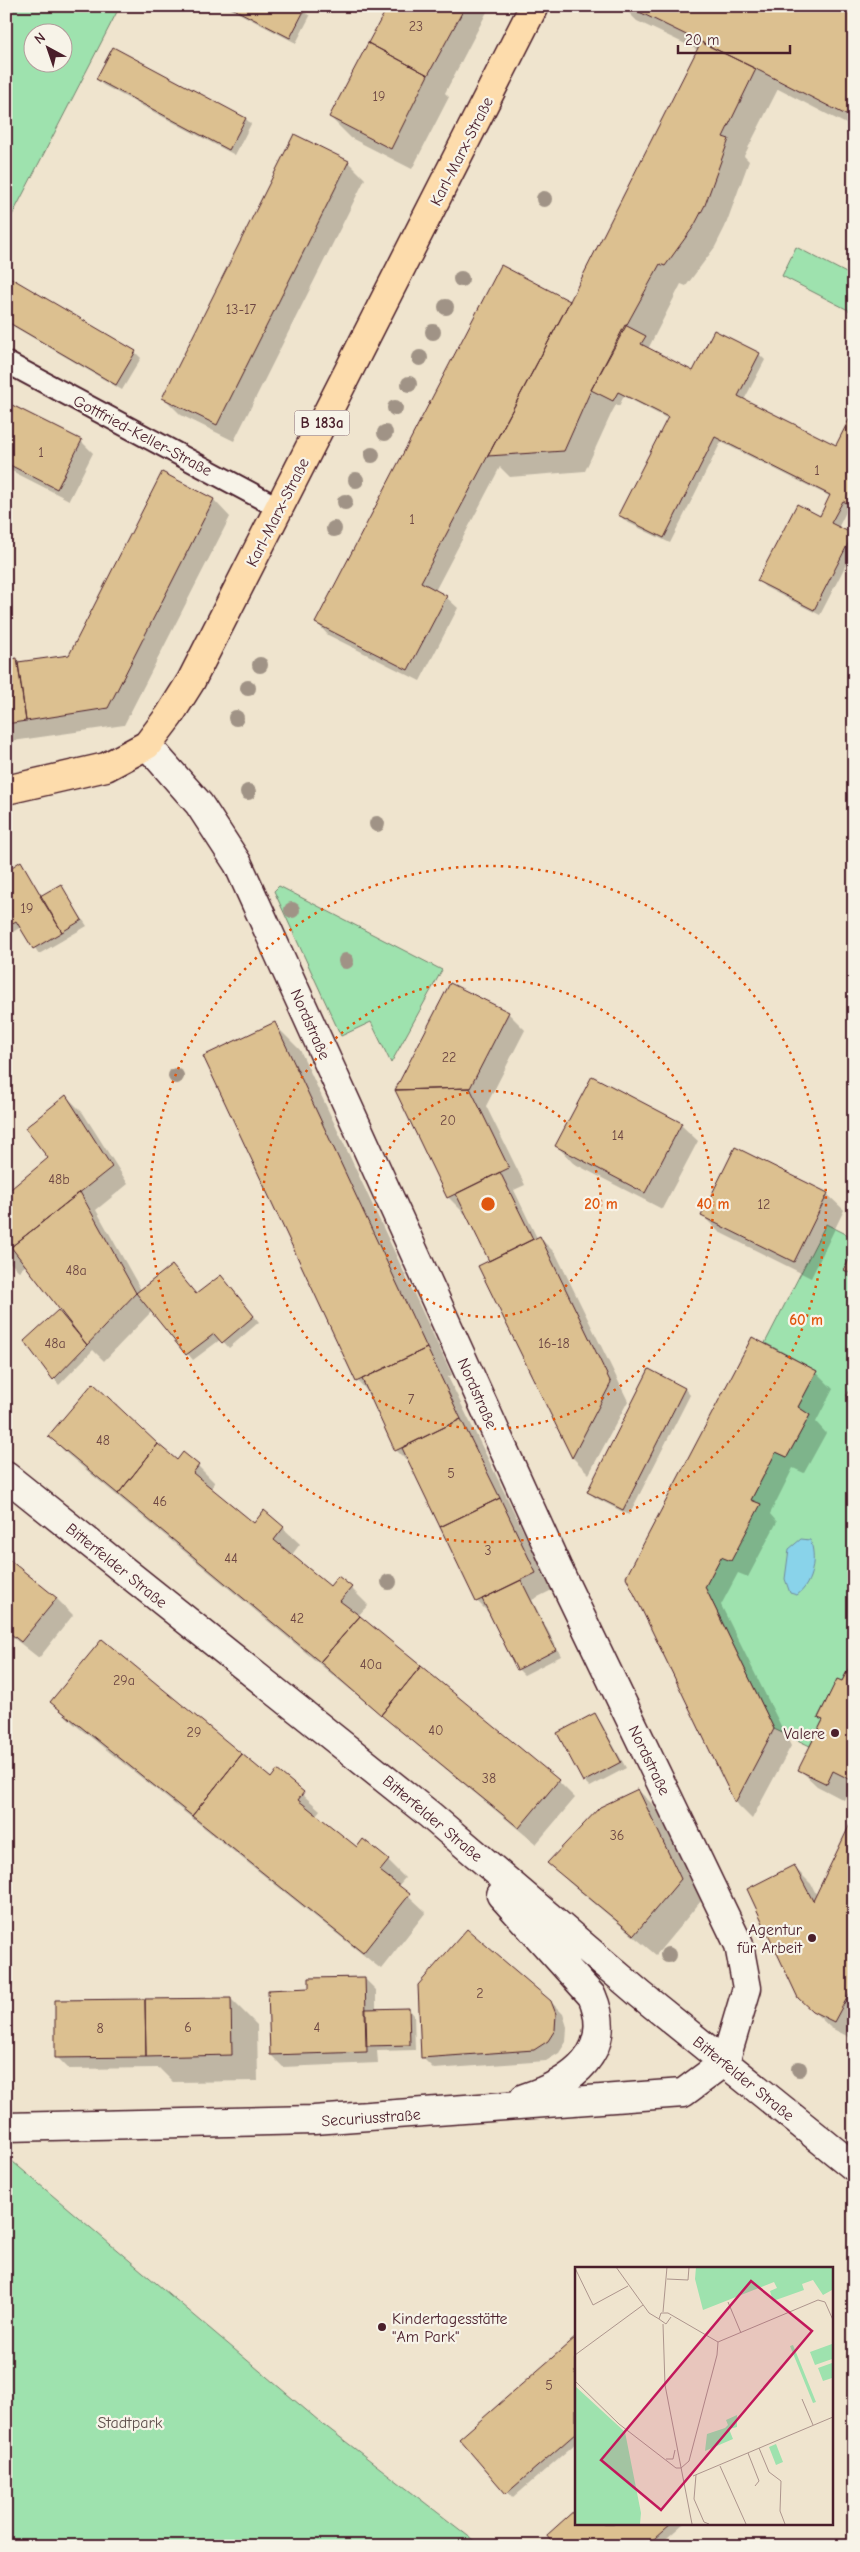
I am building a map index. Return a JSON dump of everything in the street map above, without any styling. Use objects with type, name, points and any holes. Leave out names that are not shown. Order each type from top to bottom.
[{"type":"main road","name":"Karl-Marx-Straße","points":[[6,790],[106,767],[147,745],[169,716],[191,681],[534,6]]},
{"type":"street","name":"Nordstraße","points":[[147,745],[199,804],[238,864],[557,1567],[738,1945],[747,1988],[725,2062]]},
{"type":"street","name":"Bitterfelder Straße","points":[[6,1476],[430,1815],[641,1995],[854,2167]]},
{"type":"street","points":[[430,1815],[592,1996],[599,2012],[595,2050],[582,2067],[568,2079],[537,2094],[494,2109]]},
{"type":"street","name":"Securiusstraße","points":[[6,2127],[314,2120],[494,2109],[683,2093],[725,2062]]},
{"type":"lane","name":"Gottfried-Keller-Straße","points":[[6,362],[279,508]]},
{"type":"green space","points":[[6,6],[120,6],[6,227]]},
{"type":"green space","points":[[796,247],[854,277],[854,313],[782,276]]},
{"type":"green space","points":[[279,886],[442,970],[391,1063],[371,1022],[341,1036],[274,891]]},
{"type":"green space","points":[[826,1224],[854,1238],[854,1250],[844,1270],[854,1275],[854,1381],[847,1395],[854,1399],[854,1658],[842,1681],[837,1680],[818,1717],[823,1720],[810,1746],[774,1729],[705,1587],[721,1557],[761,1504],[751,1500],[776,1452],[787,1457],[810,1415],[798,1407],[817,1371],[765,1343]]},
{"type":"green space","name":"Stadtpark","points":[[6,2156],[319,2421],[481,2546],[6,2546]]},
{"type":"water","points":[[801,1539],[810,1540],[813,1562],[807,1584],[797,1595],[790,1593],[785,1579],[789,1549]]},
{"type":"building","points":[[228,6],[299,6],[305,9],[290,38]]},
{"type":"building","points":[[388,6],[459,6],[464,9],[428,75],[368,43]]},
{"type":"building","points":[[627,6],[854,6],[854,119],[756,69]]},
{"type":"building","points":[[701,42],[756,69],[723,137],[729,139],[705,205],[694,226],[665,266],[660,264],[591,390],[564,451],[488,456],[570,301]]},
{"type":"building","points":[[368,43],[428,75],[391,149],[329,117]]},
{"type":"building","points":[[113,47],[246,118],[229,150],[96,79]]},
{"type":"building","points":[[294,134],[349,161],[217,425],[162,398]]},
{"type":"building","points":[[501,265],[570,301],[421,582],[447,596],[408,670],[315,623]]},
{"type":"building","points":[[6,275],[136,351],[116,385],[6,321]]},
{"type":"building","points":[[625,325],[646,336],[641,344],[693,371],[714,330],[760,353],[738,396],[836,445],[854,410],[854,507],[843,501],[831,523],[853,534],[814,610],[757,581],[797,504],[820,516],[830,495],[715,437],[664,538],[618,515],[668,417],[618,392],[613,401],[591,390]]},
{"type":"building","points":[[6,402],[82,440],[57,489],[6,463]]},
{"type":"building","points":[[162,472],[214,499],[108,708],[26,721],[18,662],[69,655]]},
{"type":"building","points":[[17,658],[26,721],[6,724],[6,660]]},
{"type":"building","points":[[21,861],[62,932],[33,949],[16,921],[6,927],[6,871]]},
{"type":"building","points":[[61,884],[82,920],[62,932],[40,896]]},
{"type":"building","points":[[450,983],[509,1012],[470,1088],[395,1090]]},
{"type":"building","points":[[275,1022],[427,1348],[356,1382],[203,1056]]},
{"type":"building","points":[[592,1076],[682,1123],[645,1193],[555,1146]]},
{"type":"building","points":[[470,1088],[509,1168],[447,1198],[395,1090]]},
{"type":"building","points":[[66,1095],[112,1167],[6,1251],[6,1193],[48,1158],[25,1128]]},
{"type":"building","points":[[735,1147],[828,1193],[794,1262],[701,1216]]},
{"type":"building","points":[[500,1172],[533,1239],[489,1261],[456,1194]]},
{"type":"building","points":[[80,1192],[136,1293],[87,1345],[11,1247]]},
{"type":"building","points":[[540,1236],[611,1383],[572,1458],[478,1266]]},
{"type":"building","points":[[854,1250],[854,1275],[844,1270]]},
{"type":"building","points":[[172,1265],[196,1294],[221,1275],[254,1316],[222,1343],[214,1334],[186,1355],[136,1293]]},
{"type":"building","points":[[58,1310],[87,1345],[53,1380],[24,1341]]},
{"type":"building","points":[[752,1337],[817,1371],[798,1407],[810,1415],[787,1457],[776,1452],[751,1500],[761,1504],[731,1561],[721,1557],[705,1587],[774,1729],[735,1803],[626,1577]]},
{"type":"building","points":[[427,1348],[461,1419],[395,1451],[362,1379]]},
{"type":"building","points":[[649,1369],[685,1388],[623,1510],[587,1492]]},
{"type":"building","points":[[854,1381],[854,1399],[847,1396]]},
{"type":"building","points":[[93,1383],[158,1444],[118,1494],[48,1436]]},
{"type":"building","points":[[461,1419],[500,1498],[440,1527],[402,1448]]},
{"type":"building","points":[[158,1444],[177,1460],[183,1452],[199,1465],[193,1473],[254,1523],[264,1510],[284,1527],[274,1540],[330,1586],[338,1576],[352,1587],[340,1601],[360,1616],[320,1662],[118,1494]]},
{"type":"building","points":[[500,1498],[536,1573],[476,1602],[440,1527]]},
{"type":"building","points":[[6,1557],[57,1598],[21,1642],[6,1630]]},
{"type":"building","points":[[521,1580],[556,1650],[517,1670],[482,1599]]},
{"type":"building","points":[[360,1616],[421,1666],[381,1715],[320,1662]]},
{"type":"building","points":[[102,1639],[242,1754],[192,1816],[50,1702]]},
{"type":"building","name":"Valere","points":[[854,1658],[854,1774],[851,1780],[833,1771],[827,1784],[798,1770],[823,1720],[818,1718],[837,1679],[842,1681]]},
{"type":"building","points":[[421,1666],[559,1780],[519,1828],[381,1715]]},
{"type":"building","points":[[595,1713],[621,1762],[583,1782],[557,1733]]},
{"type":"building","points":[[242,1754],[271,1778],[277,1770],[304,1792],[298,1800],[357,1847],[363,1839],[389,1860],[380,1871],[410,1894],[363,1953],[192,1816]]},
{"type":"building","points":[[638,1789],[681,1879],[634,1935],[547,1863],[600,1807]]},
{"type":"building","name":"Agentur für Arbeit","points":[[854,1816],[854,1985],[834,2022],[812,2011],[798,1998],[747,1889],[794,1865],[813,1901]]},
{"type":"building","points":[[467,1929],[551,2001],[556,2014],[555,2030],[548,2041],[534,2050],[421,2058],[418,1985]]},
{"type":"building","points":[[365,1977],[367,2052],[270,2055],[268,1990],[309,1988],[309,1978]]},
{"type":"building","points":[[231,1998],[232,2055],[146,2057],[145,1999]]},
{"type":"building","points":[[145,1999],[146,2057],[55,2058],[55,2000]]},
{"type":"building","points":[[409,2008],[410,2045],[366,2046],[365,2009]]},
{"type":"building","points":[[575,2338],[575,2434],[506,2494],[459,2439]]},
{"type":"building","points":[[575,2510],[575,2524],[671,2524],[646,2546],[556,2546],[547,2535]]},
{"type":"place","name":"Valere","points":[[835,1733]]},
{"type":"place","name":"Agentur für Arbeit","points":[[812,1938]]},
{"type":"place","name":"Kindertagesstätte \"Am Park\"","points":[[382,2327]]}]
